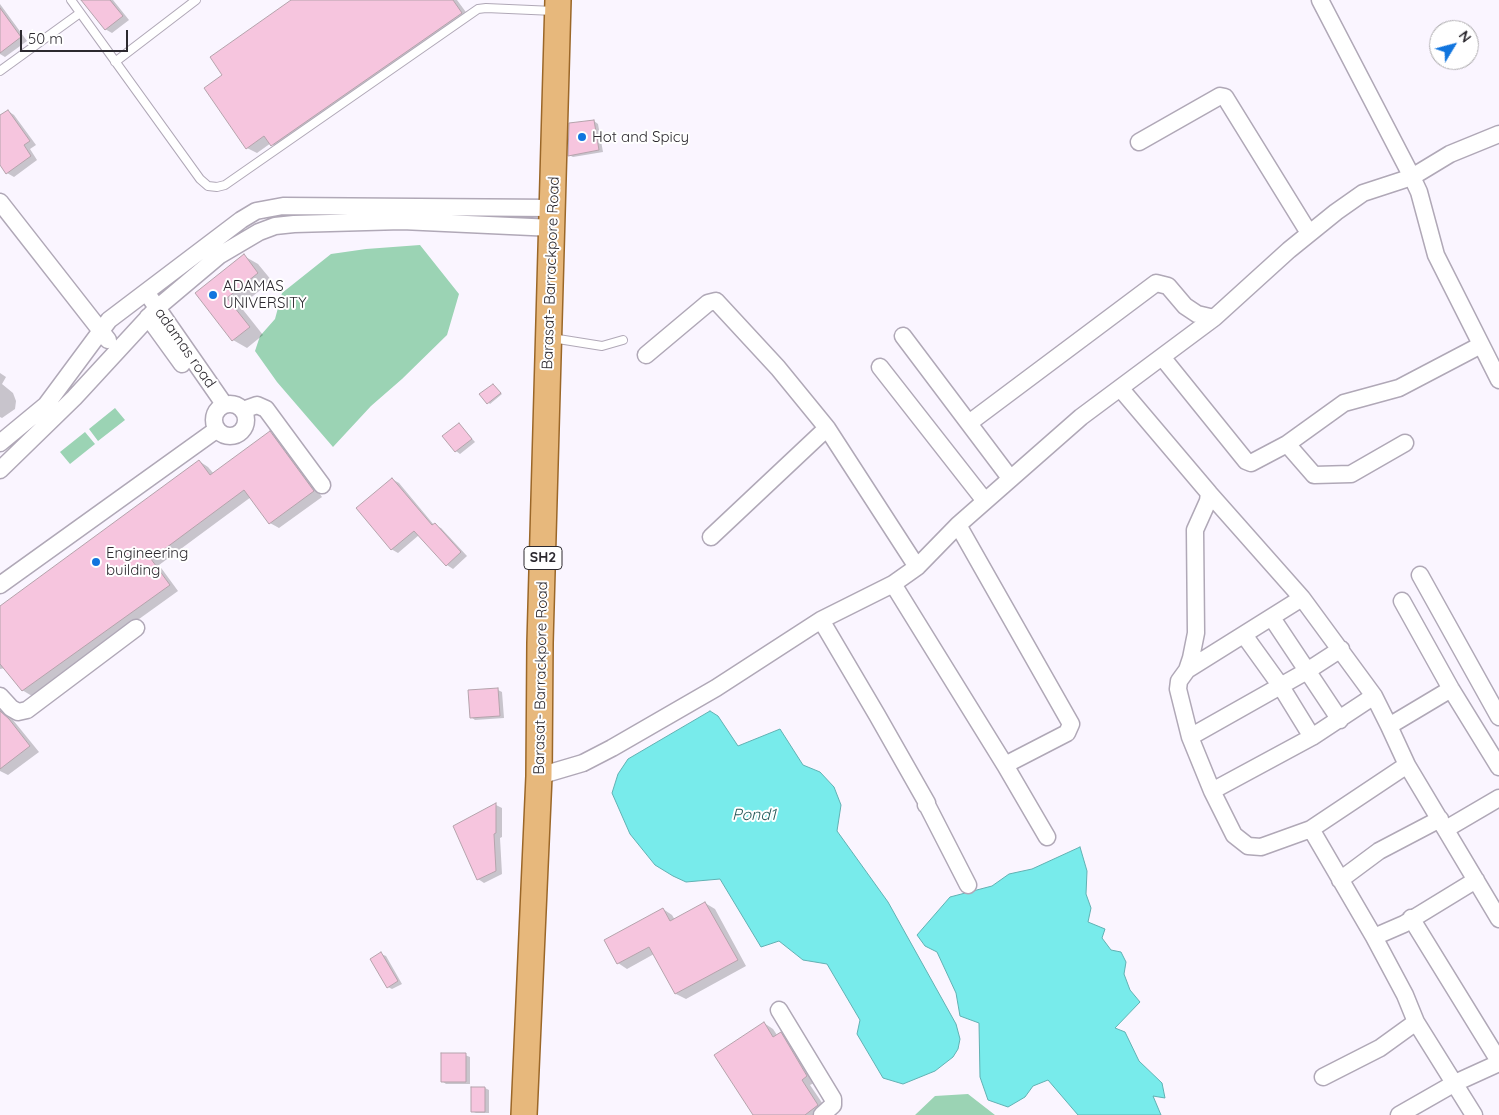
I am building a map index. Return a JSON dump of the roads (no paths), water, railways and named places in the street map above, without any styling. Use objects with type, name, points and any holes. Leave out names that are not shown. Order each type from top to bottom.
[{"type":"main road","name":"Barasat- Barrackpore Road","points":[[524,1115],[539,776],[540,643],[558,6]]},
{"type":"street","points":[[1320,0],[1412,178],[1418,192],[1436,255],[1499,380]]},
{"type":"street","points":[[1139,142],[1220,96],[1225,97],[1309,233]]},
{"type":"street","points":[[539,776],[583,763],[612,748],[716,688],[821,620],[892,584],[917,567],[984,500],[1081,417],[1214,318],[1309,233],[1363,193],[1412,178],[1450,154],[1499,134]]},
{"type":"street","points":[[0,202],[116,351]]},
{"type":"street","points":[[0,443],[46,405],[102,333],[109,320],[241,220],[268,207],[553,218]]},
{"type":"street","points":[[2,463],[62,411],[152,313],[220,255],[247,238],[274,226],[553,218]]},
{"type":"street","points":[[969,423],[1156,283],[1168,286],[1185,306],[1197,314],[1214,318]]},
{"type":"street","name":"adamas road","points":[[146,291],[152,313],[220,407]]},
{"type":"street","points":[[646,355],[708,303],[716,301],[778,368],[827,428],[917,567]]},
{"type":"street","points":[[903,336],[1010,478]]},
{"type":"street","points":[[1162,357],[1246,461],[1251,464],[1287,444],[1349,400],[1399,388],[1481,345]]},
{"type":"street","points":[[880,367],[984,500]]},
{"type":"street","points":[[1120,388],[1209,493],[1302,598],[1341,649],[1374,696],[1407,765],[1499,919]]},
{"type":"street","points":[[235,404],[243,410],[246,420],[243,430],[235,436],[225,436],[216,430],[213,420],[220,407],[235,404]]},
{"type":"street","points":[[243,410],[257,405],[266,410],[322,485]]},
{"type":"street","points":[[711,537],[827,428]]},
{"type":"street","points":[[0,585],[216,430]]},
{"type":"street","points":[[1287,444],[1310,472],[1319,476],[1358,472],[1405,443]]},
{"type":"street","points":[[1209,493],[1208,501],[1195,530],[1197,620],[1191,658],[1187,670],[1179,681],[1178,689],[1190,737],[1212,791],[1234,835],[1248,846],[1260,847],[1311,829],[1407,765]]},
{"type":"street","points":[[958,525],[1071,724],[1067,733],[1005,765]]},
{"type":"street","points":[[1420,575],[1499,717]]},
{"type":"street","points":[[892,584],[1048,837]]},
{"type":"street","points":[[1187,670],[1302,598]]},
{"type":"street","points":[[1402,601],[1451,689],[1497,758]]},
{"type":"street","points":[[1272,618],[1340,720]]},
{"type":"street","points":[[821,620],[926,805],[968,885]]},
{"type":"street","points":[[0,696],[11,708],[18,712],[27,710],[136,628]]},
{"type":"street","points":[[1244,635],[1280,685],[1312,737]]},
{"type":"street","points":[[1190,737],[1307,671],[1341,649]]},
{"type":"street","points":[[1389,726],[1451,689]]},
{"type":"street","points":[[1212,791],[1312,737],[1374,696]]},
{"type":"street","points":[[1340,880],[1379,851],[1499,798]]},
{"type":"street","points":[[1311,829],[1374,937],[1405,994],[1416,1022],[1474,1115]]},
{"type":"street","points":[[1374,937],[1404,924],[1410,918],[1476,880]]},
{"type":"street","points":[[1399,1115],[1455,1083],[1499,1062],[1410,918]]},
{"type":"street","points":[[779,1010],[833,1099],[833,1105],[822,1115]]},
{"type":"street","points":[[1323,1078],[1380,1048],[1416,1022]]},
{"type":"lane","points":[[70,0],[200,179],[208,186],[217,187],[225,185],[478,9],[558,6]]},
{"type":"lane","points":[[115,62],[196,0]]},
{"type":"lane","points":[[0,71],[80,13]]},
{"type":"lane","points":[[550,338],[602,346],[623,340]]},
{"type":"water","name":"Pond1","points":[[710,711],[718,716],[738,746],[780,729],[803,765],[820,772],[834,787],[841,805],[837,831],[888,902],[956,1024],[960,1039],[958,1049],[953,1057],[935,1071],[903,1084],[883,1078],[857,1034],[860,1020],[827,964],[803,960],[779,941],[761,947],[720,879],[686,882],[673,876],[655,865],[630,834],[612,793],[618,774],[628,759]]},
{"type":"water","points":[[1080,847],[1087,871],[1086,894],[1091,908],[1088,922],[1105,929],[1102,938],[1111,950],[1121,952],[1126,962],[1124,974],[1130,990],[1140,1002],[1115,1028],[1125,1032],[1139,1061],[1162,1083],[1165,1098],[1153,1096],[1161,1115],[1078,1115],[1048,1080],[1033,1086],[1025,1097],[1008,1107],[988,1100],[980,1077],[979,1023],[960,1016],[956,993],[937,952],[925,946],[917,935],[950,897],[992,886],[1009,874],[1032,869]]},
{"type":"place","name":"Hot and Spicy","points":[[582,137]]},
{"type":"place","name":"ADAMAS UNIVERSITY","points":[[213,295]]},
{"type":"place","name":"Engineering building","points":[[96,562]]}]
